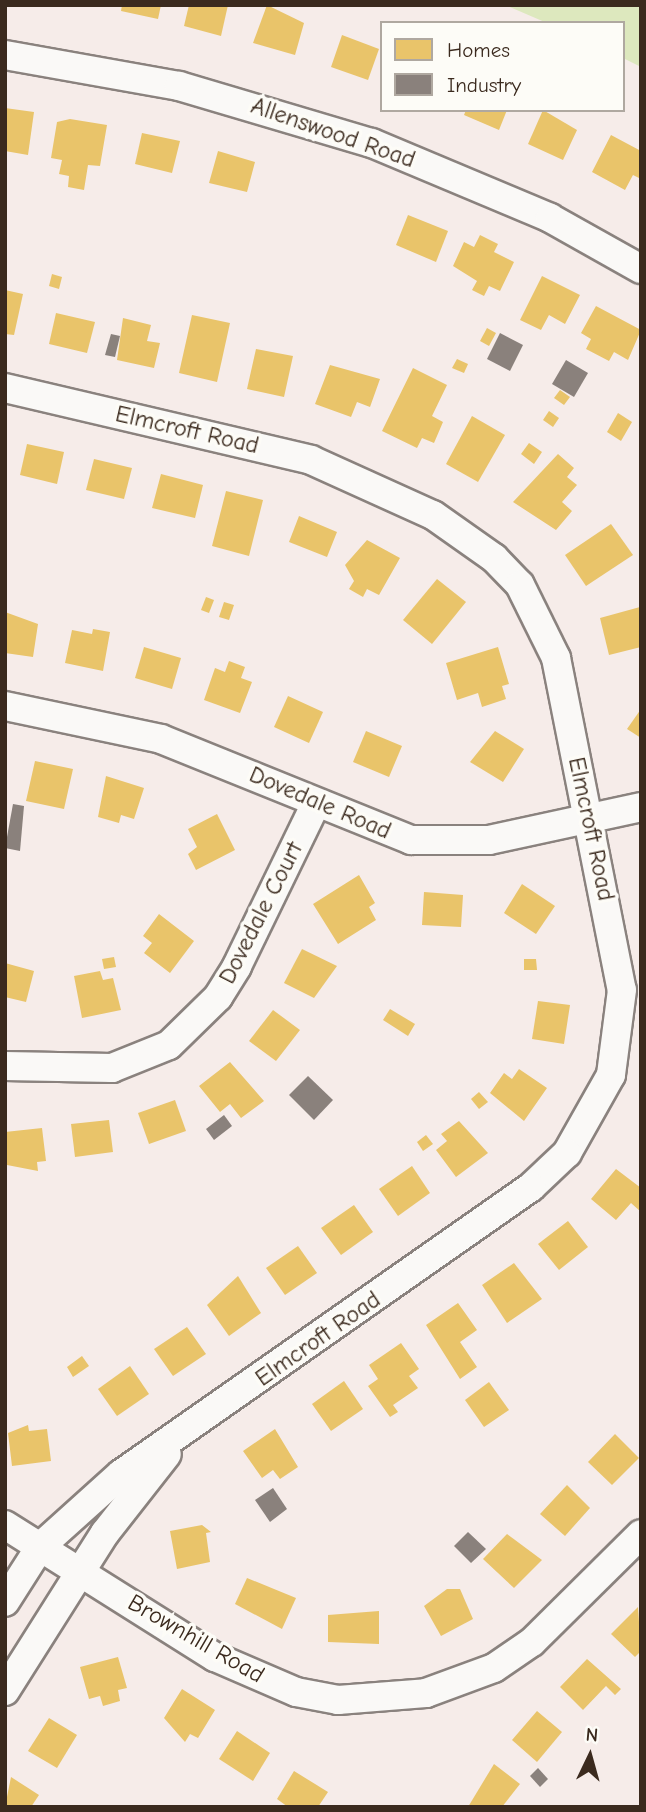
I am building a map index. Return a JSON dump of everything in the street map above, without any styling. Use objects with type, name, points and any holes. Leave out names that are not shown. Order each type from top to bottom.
[{"type":"street","name":"Allenswood Road","points":[[5,55],[179,86],[348,135],[550,218],[641,269]]},
{"type":"street","name":"Elmcroft Road","points":[[5,388],[311,460],[467,536],[520,585],[539,617],[556,658],[622,990],[620,1038],[592,1115],[567,1153],[531,1187],[183,1434],[121,1474],[40,1547],[5,1602]]},
{"type":"street","name":"Dovedale Road","points":[[5,706],[161,739],[374,829],[452,844],[641,807]]},
{"type":"street","name":"Dovedale Court","points":[[5,1066],[112,1068],[169,1045],[218,997],[237,966],[316,803]]},
{"type":"street","name":"Elmcroft Road","points":[[5,1691],[81,1571],[183,1434]]},
{"type":"street","name":"Brownhill Road","points":[[5,1525],[255,1677],[327,1698],[384,1699],[453,1685],[494,1668],[532,1642],[641,1534]]},
{"type":"green space","points":[[505,5],[641,5],[641,67],[625,59],[625,21],[542,21]]},
{"type":"building: Homes","points":[[122,5],[161,5],[158,19],[121,11]]},
{"type":"building: Homes","points":[[189,5],[228,5],[221,36],[184,26]]},
{"type":"building: Homes","points":[[267,5],[304,23],[295,55],[253,43]]},
{"type":"building: Homes","points":[[342,35],[379,49],[368,80],[331,67]]},
{"type":"building: Homes","points":[[5,108],[34,112],[28,155],[5,151]]},
{"type":"building: Homes","points":[[465,112],[506,112],[499,130],[464,115]]},
{"type":"building: Homes","points":[[542,112],[577,130],[563,160],[528,144]]},
{"type":"building: Homes","points":[[70,119],[107,125],[100,166],[88,165],[84,190],[68,187],[69,176],[59,174],[62,160],[51,158],[57,122]]},
{"type":"building: Homes","points":[[142,133],[180,141],[172,173],[135,164]]},
{"type":"building: Homes","points":[[611,135],[641,151],[641,179],[633,175],[625,190],[592,172]]},
{"type":"building: Homes","points":[[218,151],[255,162],[247,192],[209,183]]},
{"type":"building: Homes","points":[[408,215],[448,231],[436,262],[396,245]]},
{"type":"building: Homes","points":[[480,235],[498,244],[494,252],[514,262],[500,291],[489,286],[484,296],[472,290],[477,281],[453,266],[464,242],[474,247]]},
{"type":"building: Homes","points":[[52,274],[62,277],[59,289],[49,286]]},
{"type":"building: Homes","points":[[542,276],[580,295],[565,324],[549,315],[541,330],[520,320]]},
{"type":"building: Homes","points":[[5,290],[23,294],[14,335],[5,334]]},
{"type":"building: Homes","points":[[596,306],[641,330],[628,360],[614,352],[609,361],[586,349],[591,339],[581,333]]},
{"type":"building: Homes","points":[[56,313],[95,322],[87,353],[49,344]]},
{"type":"building: Homes","points":[[192,315],[230,323],[217,382],[179,373]]},
{"type":"building: Homes","points":[[123,318],[151,325],[147,341],[160,343],[154,368],[117,360]]},
{"type":"building: Homes","points":[[487,328],[496,333],[489,346],[480,341]]},
{"type":"building: Homes","points":[[256,349],[293,356],[284,397],[247,389]]},
{"type":"building: Homes","points":[[457,359],[468,364],[464,373],[452,368]]},
{"type":"building: Homes","points":[[330,365],[380,379],[370,407],[357,402],[351,417],[315,404]]},
{"type":"building: Homes","points":[[413,368],[447,385],[432,416],[443,422],[434,443],[422,438],[417,448],[382,431]]},
{"type":"building: Homes","points":[[560,390],[570,397],[564,405],[554,398]]},
{"type":"building: Homes","points":[[549,411],[559,418],[553,427],[543,420]]},
{"type":"building: Homes","points":[[618,413],[632,422],[621,441],[607,432]]},
{"type":"building: Homes","points":[[472,416],[505,435],[478,482],[446,464]]},
{"type":"building: Homes","points":[[529,443],[542,452],[534,464],[521,454]]},
{"type":"building: Homes","points":[[27,444],[64,452],[57,484],[20,475]]},
{"type":"building: Homes","points":[[558,454],[574,468],[567,477],[577,485],[562,502],[572,511],[556,530],[513,502]]},
{"type":"building: Homes","points":[[94,459],[132,468],[124,499],[86,490]]},
{"type":"building: Homes","points":[[161,474],[203,485],[195,518],[152,508]]},
{"type":"building: Homes","points":[[226,491],[263,500],[249,556],[212,546]]},
{"type":"building: Homes","points":[[299,516],[337,532],[327,557],[289,542]]},
{"type":"building: Homes","points":[[611,524],[633,555],[586,586],[565,555]]},
{"type":"building: Homes","points":[[367,540],[400,558],[379,595],[367,589],[363,597],[349,589],[354,581],[345,565]]},
{"type":"building: Homes","points":[[437,579],[466,602],[432,644],[403,620]]},
{"type":"building: Homes","points":[[206,597],[214,600],[209,613],[201,610]]},
{"type":"building: Homes","points":[[224,602],[234,605],[229,620],[219,617]]},
{"type":"building: Homes","points":[[640,607],[641,647],[609,655],[600,618]]},
{"type":"building: Homes","points":[[5,612],[38,624],[33,657],[5,653]]},
{"type":"building: Homes","points":[[93,629],[110,632],[103,671],[65,663],[72,630],[92,634]]},
{"type":"building: Homes","points":[[144,647],[181,658],[172,689],[135,678]]},
{"type":"building: Homes","points":[[498,647],[509,684],[502,686],[506,699],[482,707],[478,693],[457,700],[446,663]]},
{"type":"building: Homes","points":[[229,661],[245,667],[241,678],[252,682],[240,713],[204,700],[215,668],[225,672]]},
{"type":"building: Homes","points":[[288,696],[323,712],[309,743],[274,727]]},
{"type":"building: Homes","points":[[641,709],[641,738],[627,729]]},
{"type":"building: Homes","points":[[366,731],[402,746],[389,777],[353,762]]},
{"type":"building: Homes","points":[[495,731],[524,749],[503,782],[470,762]]},
{"type":"building: Homes","points":[[35,761],[73,769],[64,809],[26,801]]},
{"type":"building: Homes","points":[[106,776],[144,788],[134,819],[121,815],[119,823],[98,817]]},
{"type":"building: Homes","points":[[217,814],[235,850],[196,870],[188,854],[197,847],[188,829]]},
{"type":"building: Homes","points":[[359,875],[375,903],[369,907],[376,920],[338,944],[313,904]]},
{"type":"building: Homes","points":[[522,884],[555,906],[536,934],[504,913]]},
{"type":"building: Homes","points":[[424,892],[463,895],[461,927],[422,925]]},
{"type":"building: Homes","points":[[159,914],[194,941],[170,973],[144,953],[152,943],[143,936]]},
{"type":"building: Homes","points":[[302,949],[337,966],[314,998],[284,983]]},
{"type":"building: Homes","points":[[114,957],[116,967],[104,969],[102,959]]},
{"type":"building: Homes","points":[[524,959],[536,959],[537,970],[524,970]]},
{"type":"building: Homes","points":[[5,963],[34,971],[26,1002],[5,997]]},
{"type":"building: Homes","points":[[100,971],[103,980],[113,978],[121,1010],[82,1018],[74,976]]},
{"type":"building: Homes","points":[[538,1001],[570,1005],[564,1044],[532,1039]]},
{"type":"building: Homes","points":[[390,1009],[415,1024],[408,1036],[383,1020]]},
{"type":"building: Homes","points":[[273,1010],[300,1030],[276,1061],[249,1041]]},
{"type":"building: Homes","points":[[230,1062],[264,1101],[241,1118],[230,1104],[220,1112],[199,1086]]},
{"type":"building: Homes","points":[[519,1069],[547,1088],[524,1121],[490,1093],[504,1073],[512,1079]]},
{"type":"building: Homes","points":[[479,1092],[488,1102],[479,1109],[471,1099]]},
{"type":"building: Homes","points":[[175,1100],[186,1131],[149,1144],[138,1113]]},
{"type":"building: Homes","points":[[109,1120],[113,1152],[75,1157],[71,1124]]},
{"type":"building: Homes","points":[[459,1121],[488,1153],[456,1177],[436,1150],[447,1141],[441,1134]]},
{"type":"building: Homes","points":[[42,1128],[46,1161],[37,1162],[38,1171],[7,1165],[5,1132]]},
{"type":"building: Homes","points":[[426,1135],[433,1144],[423,1151],[417,1142]]},
{"type":"building: Homes","points":[[412,1166],[430,1193],[398,1216],[379,1189]]},
{"type":"building: Homes","points":[[616,1169],[641,1188],[641,1212],[631,1203],[616,1220],[591,1199]]},
{"type":"building: Homes","points":[[354,1205],[373,1232],[341,1255],[321,1228]]},
{"type":"building: Homes","points":[[568,1221],[588,1247],[559,1270],[538,1244]]},
{"type":"building: Homes","points":[[298,1246],[317,1273],[285,1295],[266,1268]]},
{"type":"building: Homes","points":[[514,1263],[542,1299],[507,1323],[482,1285]]},
{"type":"building: Homes","points":[[238,1276],[261,1313],[229,1336],[207,1305]]},
{"type":"building: Homes","points":[[458,1303],[477,1330],[460,1342],[477,1367],[460,1379],[426,1325]]},
{"type":"building: Homes","points":[[187,1327],[206,1354],[173,1376],[154,1349]]},
{"type":"building: Homes","points":[[401,1343],[419,1369],[409,1376],[418,1388],[393,1405],[398,1412],[390,1417],[368,1386],[378,1379],[369,1365]]},
{"type":"building: Homes","points":[[82,1356],[89,1366],[73,1377],[67,1367]]},
{"type":"building: Homes","points":[[130,1366],[149,1394],[117,1416],[98,1389]]},
{"type":"building: Homes","points":[[344,1381],[363,1409],[331,1431],[312,1404]]},
{"type":"building: Homes","points":[[489,1382],[509,1410],[484,1427],[465,1400]]},
{"type":"building: Homes","points":[[28,1425],[29,1431],[47,1429],[51,1461],[12,1466],[8,1433]]},
{"type":"building: Homes","points":[[275,1429],[298,1467],[280,1479],[273,1470],[262,1478],[243,1451]]},
{"type":"building: Homes","points":[[615,1434],[639,1458],[612,1485],[588,1462]]},
{"type":"building: Homes","points":[[567,1485],[590,1508],[565,1536],[540,1514]]},
{"type":"building: Homes","points":[[202,1525],[211,1532],[206,1533],[210,1562],[177,1569],[170,1531]]},
{"type":"building: Homes","points":[[507,1534],[542,1560],[514,1588],[483,1559]]},
{"type":"building: Homes","points":[[247,1578],[296,1598],[282,1629],[235,1604]]},
{"type":"building: Homes","points":[[447,1589],[460,1589],[473,1619],[441,1636],[424,1606]]},
{"type":"building: Homes","points":[[638,1607],[641,1651],[635,1657],[611,1634]]},
{"type":"building: Homes","points":[[379,1611],[379,1644],[328,1642],[328,1615]]},
{"type":"building: Homes","points":[[118,1657],[127,1688],[118,1690],[120,1701],[103,1706],[100,1696],[89,1699],[80,1667]]},
{"type":"building: Homes","points":[[587,1659],[621,1689],[615,1695],[606,1686],[583,1710],[560,1687]]},
{"type":"building: Homes","points":[[182,1689],[215,1710],[198,1738],[190,1734],[185,1742],[164,1718]]},
{"type":"building: Homes","points":[[537,1711],[562,1732],[537,1762],[512,1740]]},
{"type":"building: Homes","points":[[49,1718],[77,1735],[57,1768],[28,1751]]},
{"type":"building: Homes","points":[[237,1731],[270,1753],[253,1781],[219,1759]]},
{"type":"building: Homes","points":[[494,1764],[520,1784],[502,1807],[468,1807]]},
{"type":"building: Homes","points":[[294,1771],[328,1792],[318,1807],[288,1807],[277,1799]]},
{"type":"building: Homes","points":[[11,1777],[39,1795],[31,1807],[5,1807]]},
{"type":"building: Industry","points":[[500,333],[523,345],[510,371],[487,359]]},
{"type":"building: Industry","points":[[111,334],[120,336],[115,357],[105,355]]},
{"type":"building: Industry","points":[[566,360],[588,373],[574,397],[552,384]]},
{"type":"building: Industry","points":[[13,804],[24,806],[20,851],[5,848]]},
{"type":"building: Industry","points":[[308,1076],[333,1100],[314,1120],[289,1095]]},
{"type":"building: Industry","points":[[224,1115],[232,1126],[214,1140],[206,1129]]},
{"type":"building: Industry","points":[[273,1488],[287,1509],[270,1522],[255,1500]]},
{"type":"building: Industry","points":[[468,1532],[486,1549],[471,1563],[454,1546]]},
{"type":"building: Industry","points":[[538,1768],[548,1779],[540,1787],[530,1776]]}]
